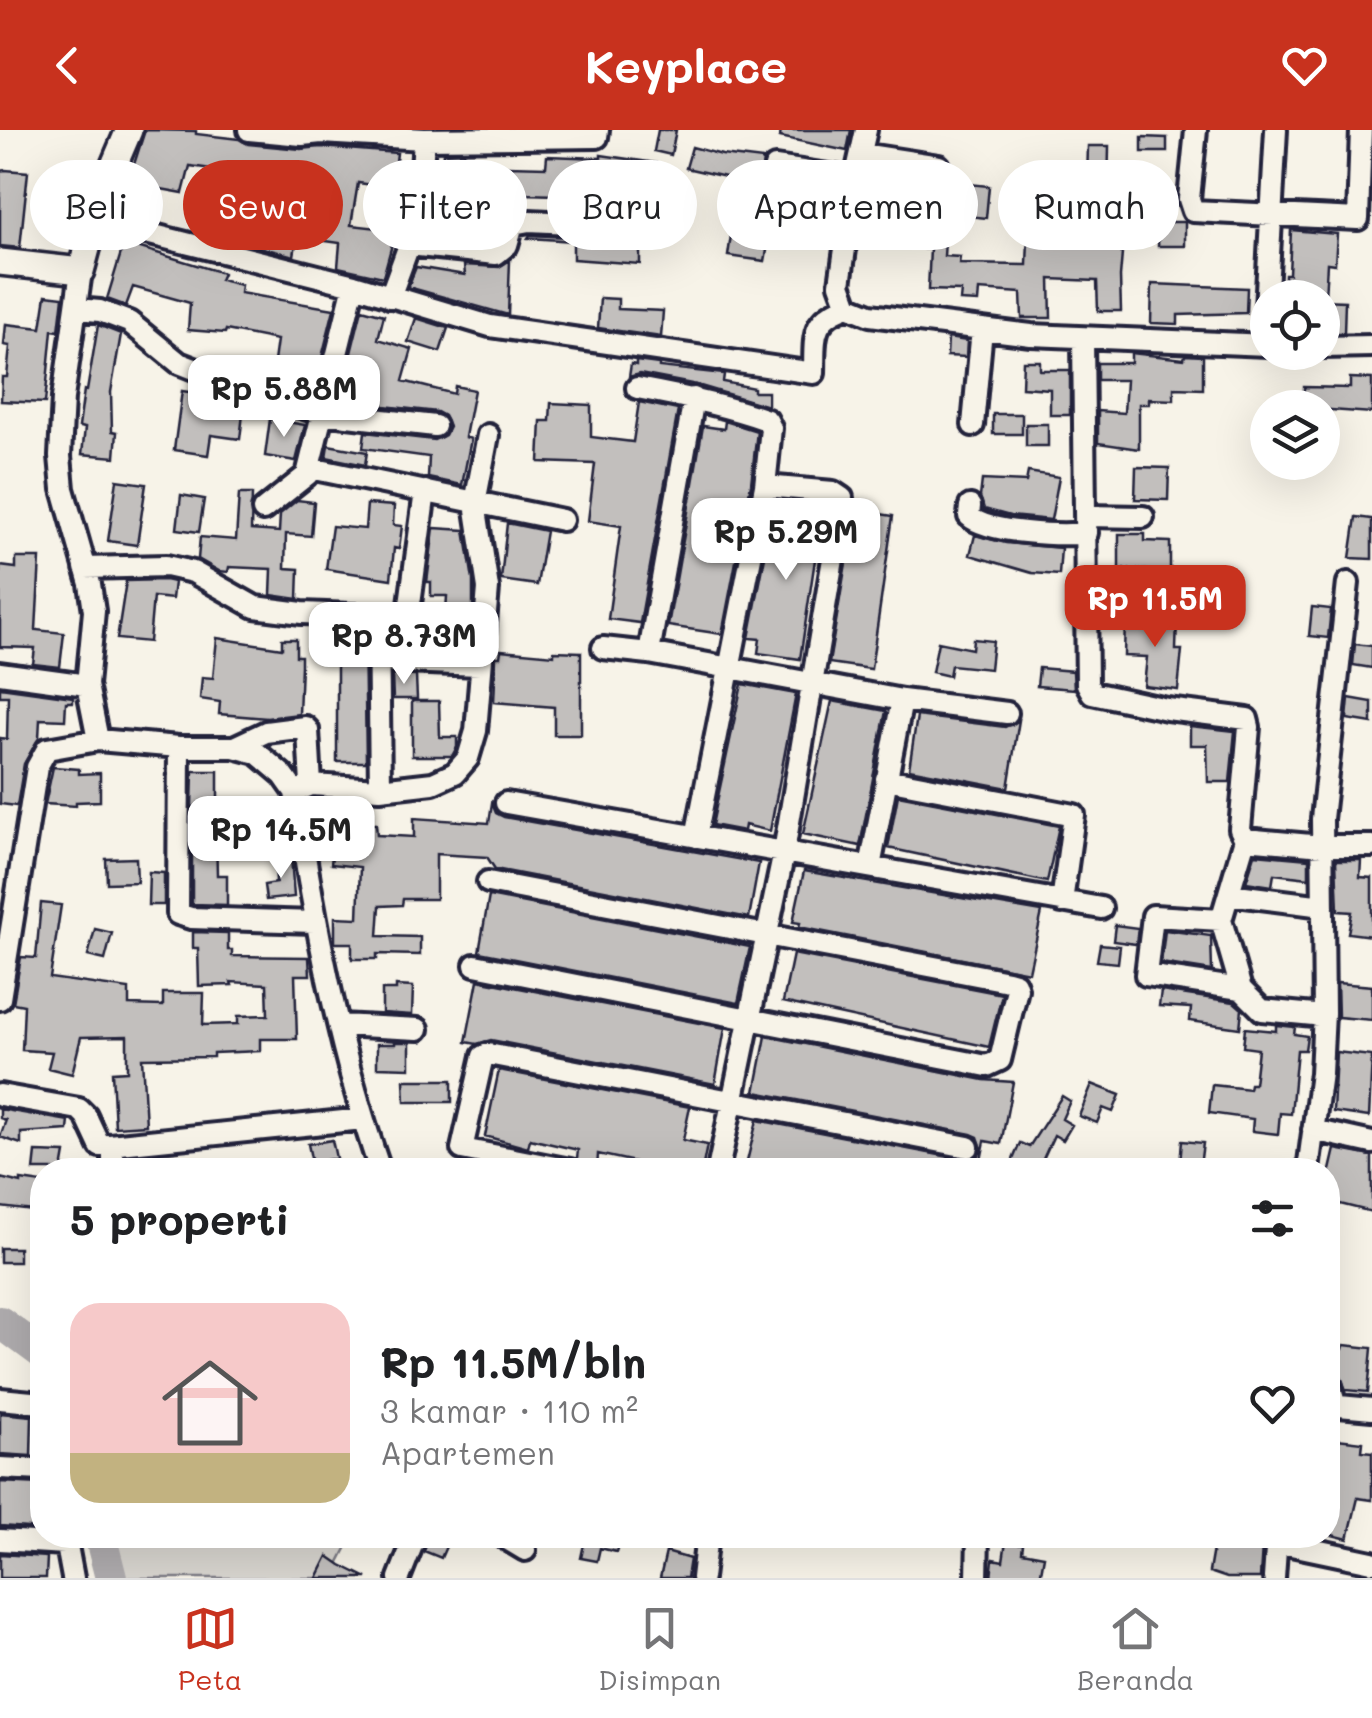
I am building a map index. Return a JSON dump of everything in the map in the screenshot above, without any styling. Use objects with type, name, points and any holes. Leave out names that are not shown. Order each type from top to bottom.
[{"type":"main road","points":[[115,160],[128,130]]},
{"type":"main road","points":[[0,262],[81,271],[86,250]]},
{"type":"street","points":[[249,130],[424,140],[596,140]]},
{"type":"street","points":[[860,160],[866,130]]},
{"type":"street","points":[[1196,130],[1188,199],[1193,211],[1358,220],[1361,130]]},
{"type":"street","points":[[1268,280],[1276,130]]},
{"type":"street","points":[[423,160],[424,140]]},
{"type":"street","points":[[861,154],[900,160]]},
{"type":"street","points":[[163,237],[354,285],[490,326],[814,373],[817,328],[828,313],[848,306],[870,315],[982,329],[1083,338],[1250,343]]},
{"type":"street","points":[[390,296],[407,250]]},
{"type":"street","points":[[461,250],[496,254],[502,250]]},
{"type":"street","points":[[845,250],[840,284],[848,306]]},
{"type":"street","points":[[81,271],[63,398],[60,456],[63,489],[94,611],[87,685],[98,740]]},
{"type":"street","points":[[263,510],[303,480],[310,468],[320,413],[354,285]]},
{"type":"street","points":[[76,309],[129,322],[168,356],[194,371],[320,413],[435,426]]},
{"type":"street","points":[[973,425],[982,329]]},
{"type":"street","points":[[1083,338],[1089,689],[1092,693],[1167,710],[1247,719],[1250,726],[1240,828],[1245,839],[1221,920],[1241,989],[1262,1010],[1324,1016]]},
{"type":"street","points":[[1340,347],[1372,346]]},
{"type":"street","points":[[637,388],[694,398],[767,420],[771,428],[765,486],[696,837]]},
{"type":"street","points":[[649,653],[694,398]]},
{"type":"street","points":[[0,999],[37,766],[48,750],[98,740],[234,747],[257,753],[303,789],[434,784],[455,773],[468,758],[476,732],[488,588],[475,502],[488,435]]},
{"type":"street","points":[[310,468],[562,520]]},
{"type":"street","points":[[721,1158],[784,852],[815,682],[842,498],[833,492],[765,486]]},
{"type":"street","points":[[85,568],[166,566],[193,572],[255,607],[398,617],[409,609],[425,490]]},
{"type":"street","points":[[970,506],[969,516],[979,523],[1034,532],[1143,516]]},
{"type":"street","points":[[1310,1158],[1324,1016],[1322,846],[1348,584]]},
{"type":"street","points":[[378,618],[380,788]]},
{"type":"street","points":[[602,648],[649,653],[902,700],[1008,713]]},
{"type":"street","points":[[379,661],[480,665]]},
{"type":"street","points":[[0,673],[87,685]]},
{"type":"street","points":[[870,868],[902,700]]},
{"type":"street","points":[[234,747],[266,732],[308,730],[303,789],[314,922],[376,1158]]},
{"type":"street","points":[[178,747],[178,914],[190,918],[314,922]]},
{"type":"street","points":[[886,779],[1074,816],[1062,902]]},
{"type":"street","points":[[506,803],[1101,908]]},
{"type":"street","points":[[1245,839],[1372,846]]},
{"type":"street","points":[[475,965],[987,1066],[1000,1060],[1017,990],[1015,983],[1008,980],[488,882]]},
{"type":"street","points":[[1229,894],[1323,906]]},
{"type":"street","points":[[1221,920],[1153,916],[1146,975],[1241,989]]},
{"type":"street","points":[[340,1025],[418,1029]]},
{"type":"street","points":[[460,1158],[480,1059],[486,1055],[968,1147]]},
{"type":"street","points":[[0,1095],[78,1109],[86,1116],[96,1142],[113,1146],[363,1119]]},
{"type":"street","points":[[1313,1130],[1372,1143]]},
{"type":"street","points":[[112,1158],[113,1146]]},
{"type":"street","points":[[0,1399],[30,1402]]},
{"type":"street","points":[[1340,1406],[1372,1409]]},
{"type":"street","points":[[0,1468],[30,1469]]},
{"type":"street","points":[[0,1540],[30,1540]]},
{"type":"street","points":[[66,1548],[72,1578]]},
{"type":"street","points":[[399,1578],[411,1548]]},
{"type":"street","points":[[702,1578],[706,1548]]},
{"type":"street","points":[[977,1578],[978,1548]]},
{"type":"street","points":[[1274,1578],[1276,1548]]},
{"type":"street","points":[[1317,1548],[1372,1562]]},
{"type":"shaded area","points":[[103,1548],[346,1548],[336,1568],[338,1578],[111,1578]]},
{"type":"building","points":[[145,130],[196,131],[248,144],[301,149],[397,153],[396,160],[363,160],[363,184],[358,183],[351,225],[363,226],[363,250],[390,250],[383,277],[338,267],[339,250],[343,250],[343,160],[183,160],[183,193],[163,189],[163,160],[135,160]]},
{"type":"building","points":[[658,130],[676,130],[671,155],[654,151]]},
{"type":"building","points":[[781,130],[851,130],[847,151],[780,137]]},
{"type":"building","points":[[1142,137],[1167,138],[1167,152],[1142,152]]},
{"type":"building","points":[[1088,146],[1109,146],[1109,160],[1088,160]]},
{"type":"building","points":[[692,147],[763,160],[717,160],[717,175],[697,170],[697,160],[688,160]]},
{"type":"building","points":[[464,152],[463,160],[442,160],[443,153]]},
{"type":"building","points":[[547,156],[635,160],[547,160],[547,195],[527,194],[527,166],[546,167]]},
{"type":"building","points":[[0,171],[28,172],[20,248],[0,246]]},
{"type":"building","points":[[978,185],[989,186],[986,218],[978,217]]},
{"type":"building","points":[[1179,222],[1185,222],[1185,246],[1179,246]]},
{"type":"building","points":[[1291,230],[1337,234],[1335,264],[1327,263],[1326,280],[1285,280],[1285,274],[1289,274]]},
{"type":"building","points":[[122,250],[147,250],[223,273],[220,280],[241,285],[240,293],[334,309],[315,385],[272,376],[277,340],[226,330],[188,330],[190,303],[133,287],[126,306],[107,299]]},
{"type":"building","points":[[271,250],[295,250],[294,256]]},
{"type":"building","points":[[573,250],[640,250],[640,264],[573,259]]},
{"type":"building","points":[[729,250],[767,250],[765,261],[728,256]]},
{"type":"building","points":[[930,250],[944,250],[944,256],[960,257],[959,264],[1027,265],[1028,250],[1122,250],[1121,311],[1098,311],[1097,281],[1050,279],[1051,318],[1022,318],[1021,293],[979,290],[978,302],[960,301],[961,291],[928,290]]},
{"type":"building","points":[[510,260],[508,315],[408,287],[416,267],[465,275],[464,265],[499,267]]},
{"type":"building","points":[[1152,284],[1247,288],[1246,313],[1178,315],[1178,324],[1151,323]]},
{"type":"building","points":[[46,295],[63,297],[59,331],[52,330],[45,403],[1,401],[10,346],[4,345],[6,324],[41,328]]},
{"type":"building","points":[[600,298],[618,299],[618,309],[663,311],[661,337],[598,328]]},
{"type":"building","points":[[1340,301],[1345,301],[1344,333],[1340,333]]},
{"type":"building","points":[[362,309],[384,315],[378,339],[412,349],[403,381],[454,394],[455,386],[474,390],[465,437],[471,439],[462,485],[428,478],[429,457],[363,448],[365,432],[434,440],[445,435],[449,427],[437,412],[339,401]]},
{"type":"building","points":[[416,318],[448,328],[440,352],[408,342]]},
{"type":"building","points":[[98,325],[121,334],[111,392],[112,431],[117,432],[115,457],[82,454],[85,428],[79,427]]},
{"type":"building","points":[[948,338],[967,341],[966,357],[947,356]]},
{"type":"building","points":[[1131,353],[1184,359],[1185,355],[1203,356],[1203,389],[1174,388],[1174,400],[1149,399],[1149,404],[1139,404],[1139,449],[1098,443],[1098,411],[1124,413],[1126,380],[1097,380],[1097,363],[1131,363]]},
{"type":"building","points":[[636,361],[724,374],[723,382],[754,388],[754,392],[768,392],[768,406],[697,385],[640,374],[629,377],[631,364],[636,365]]},
{"type":"building","points":[[1023,361],[1040,361],[1040,370],[1070,370],[1070,415],[1050,415],[1050,389],[1022,387]]},
{"type":"building","points":[[1350,378],[1372,379],[1372,413],[1340,411],[1340,390],[1304,390],[1304,387],[1350,388]]},
{"type":"building","points":[[182,391],[216,396],[215,402],[244,406],[240,439],[211,435],[208,455],[174,450]]},
{"type":"building","points":[[639,402],[678,410],[640,623],[608,619],[621,526],[588,521],[595,464],[539,462],[541,421],[550,421],[551,403],[591,405],[591,437],[633,442]]},
{"type":"building","points":[[993,414],[1022,414],[1022,434],[993,434]]},
{"type":"building","points":[[270,419],[305,425],[296,461],[265,456]]},
{"type":"building","points":[[725,421],[757,431],[751,484],[722,634],[668,626],[703,426],[724,429]]},
{"type":"building","points":[[1026,424],[1048,424],[1048,446],[1026,446]]},
{"type":"building","points":[[328,445],[367,452],[365,465],[326,457]]},
{"type":"building","points":[[1136,467],[1169,468],[1168,500],[1135,499]]},
{"type":"building","points":[[1028,472],[1059,477],[1051,520],[984,509],[980,497],[982,480],[1026,482]]},
{"type":"building","points":[[117,480],[146,484],[137,545],[108,541]]},
{"type":"building","points":[[239,494],[252,494],[251,530],[279,532],[280,514],[297,500],[314,502],[311,536],[286,534],[285,568],[299,569],[298,599],[271,595],[272,569],[229,567],[228,572],[219,571],[198,559],[200,537],[236,540]]},
{"type":"building","points":[[181,495],[204,499],[199,532],[177,529]]},
{"type":"building","points":[[367,504],[394,506],[393,525],[402,526],[399,549],[394,548],[391,579],[326,569],[332,526],[365,529]]},
{"type":"building","points":[[775,506],[822,513],[800,659],[758,653],[760,639],[749,638]]},
{"type":"building","points":[[855,510],[893,516],[871,669],[829,663]]},
{"type":"building","points":[[1356,517],[1372,519],[1372,559],[1350,558]]},
{"type":"building","points":[[507,523],[546,531],[537,585],[501,580]]},
{"type":"building","points":[[434,528],[465,530],[473,608],[471,623],[466,623],[463,651],[392,648],[392,630],[411,626],[445,628],[447,596],[431,596],[431,582],[427,582]]},
{"type":"building","points":[[1119,534],[1145,534],[1145,541],[1170,542],[1170,571],[1119,569]]},
{"type":"building","points":[[975,535],[1006,543],[1061,548],[1059,575],[1032,573],[970,555]]},
{"type":"building","points":[[16,558],[40,558],[36,630],[64,633],[60,667],[33,664],[35,648],[0,647],[0,566],[16,568]]},
{"type":"building","points":[[126,581],[174,582],[172,599],[153,597],[149,642],[117,639]]},
{"type":"building","points":[[1312,607],[1331,609],[1328,638],[1309,636]]},
{"type":"building","points":[[1125,619],[1177,619],[1176,650],[1182,650],[1178,690],[1144,686],[1147,657],[1124,656]]},
{"type":"building","points":[[337,628],[364,629],[366,762],[337,762]]},
{"type":"building","points":[[217,638],[282,648],[282,639],[296,639],[296,656],[301,656],[299,714],[267,718],[219,714],[220,702],[200,699],[202,677],[213,678]]},
{"type":"building","points":[[973,639],[993,641],[990,669],[951,665],[949,676],[932,672],[938,642],[972,649]]},
{"type":"building","points":[[1355,644],[1372,646],[1372,668],[1353,665]]},
{"type":"building","points":[[501,650],[554,655],[554,651],[581,652],[581,735],[554,735],[554,707],[494,702],[496,657],[500,657]]},
{"type":"building","points":[[1039,668],[1073,671],[1074,689],[1037,686]]},
{"type":"building","points":[[392,675],[416,676],[417,699],[393,699]]},
{"type":"building","points":[[742,684],[796,694],[770,831],[745,825],[744,831],[712,825]]},
{"type":"building","points":[[0,687],[73,697],[73,702],[66,702],[65,720],[40,719],[39,738],[24,764],[17,806],[0,804],[0,738],[7,739],[8,696],[0,696]]},
{"type":"building","points":[[1349,698],[1372,702],[1372,723],[1347,719]]},
{"type":"building","points":[[412,701],[439,701],[440,737],[457,737],[452,756],[412,756]]},
{"type":"building","points":[[832,701],[886,711],[860,846],[803,834]]},
{"type":"building","points":[[917,716],[1005,727],[1019,720],[1008,788],[909,769]]},
{"type":"building","points":[[1190,726],[1235,731],[1230,782],[1208,782],[1207,745],[1190,745]]},
{"type":"building","points":[[53,767],[79,769],[79,774],[100,773],[100,801],[76,802],[76,806],[45,804]]},
{"type":"building","points":[[193,771],[218,771],[218,807],[192,807]]},
{"type":"building","points":[[898,795],[1059,826],[1047,882],[888,848]]},
{"type":"building","points":[[492,803],[496,813],[504,817],[759,863],[749,918],[495,869],[487,857],[436,854],[436,899],[403,899],[402,905],[380,906],[378,936],[420,937],[420,955],[377,954],[377,959],[352,959],[352,943],[335,943],[335,917],[358,918],[360,867],[331,864],[331,822],[376,824],[377,835],[414,837],[414,818],[489,823]]},
{"type":"building","points":[[192,836],[216,836],[217,875],[227,875],[227,905],[192,904]]},
{"type":"building","points":[[1255,854],[1309,859],[1309,878],[1274,874],[1272,886],[1246,882]]},
{"type":"building","points":[[291,857],[294,897],[266,900],[264,885],[276,883],[275,858]]},
{"type":"building","points":[[136,858],[137,882],[107,883],[106,859]]},
{"type":"building","points":[[1336,860],[1361,860],[1360,877],[1372,878],[1372,936],[1348,933],[1352,912],[1338,911]]},
{"type":"building","points":[[804,871],[1042,912],[1029,972],[799,927],[800,923],[793,922]]},
{"type":"building","points":[[149,872],[164,873],[164,905],[148,905]]},
{"type":"building","points":[[489,896],[750,947],[738,1003],[479,952]]},
{"type":"building","points":[[41,903],[61,905],[50,978],[129,989],[129,1005],[163,1006],[163,993],[204,993],[203,1025],[238,1024],[238,1016],[268,1015],[267,984],[231,982],[232,985],[199,986],[198,948],[193,948],[193,932],[228,933],[232,956],[309,957],[310,975],[295,975],[297,1039],[260,1039],[260,1051],[213,1053],[213,1057],[142,1058],[146,1125],[115,1127],[112,1072],[127,1071],[127,1036],[81,1037],[72,1074],[48,1068],[52,1052],[22,1050],[24,1005],[13,1003],[21,957],[36,958]]},
{"type":"building","points":[[1115,925],[1138,928],[1136,944],[1113,941]]},
{"type":"building","points":[[95,929],[112,933],[105,960],[88,956]]},
{"type":"building","points":[[1165,930],[1211,936],[1212,971],[1161,963]]},
{"type":"building","points":[[1100,944],[1120,946],[1118,963],[1097,961]]},
{"type":"building","points":[[793,954],[1002,994],[989,1047],[783,1002]]},
{"type":"building","points":[[478,980],[725,1028],[715,1084],[491,1040],[466,1042]]},
{"type":"building","points":[[1337,983],[1372,986],[1372,1020],[1338,1017]]},
{"type":"building","points":[[396,986],[413,987],[412,1015],[382,1013],[382,990],[396,990]]},
{"type":"building","points":[[1161,991],[1234,1002],[1242,1009],[1240,1028],[1190,1021],[1191,1008],[1159,1006]]},
{"type":"building","points":[[1276,1025],[1295,1027],[1294,1034],[1307,1036],[1305,1050],[1297,1050],[1291,1114],[1280,1113],[1278,1134],[1252,1131],[1253,1119],[1209,1113],[1212,1085],[1249,1089],[1254,1084],[1258,1049],[1243,1047],[1245,1028],[1276,1031]]},
{"type":"building","points":[[766,1036],[984,1080],[1013,1082],[1001,1144],[985,1141],[981,1158],[974,1158],[982,1149],[978,1137],[971,1134],[755,1092]]},
{"type":"building","points":[[410,1042],[410,1068],[377,1067],[377,1044]]},
{"type":"building","points":[[1336,1052],[1372,1056],[1369,1117],[1333,1112]]},
{"type":"building","points":[[499,1070],[690,1107],[683,1140],[707,1145],[704,1158],[616,1158],[598,1154],[598,1158],[577,1158],[578,1150],[530,1139],[528,1148],[485,1136]]},
{"type":"building","points":[[404,1080],[452,1080],[452,1102],[405,1102]]},
{"type":"building","points":[[1092,1084],[1120,1095],[1113,1112],[1103,1108],[1097,1123],[1079,1116]]},
{"type":"building","points":[[1062,1096],[1070,1101],[1062,1119],[1072,1125],[1063,1140],[1054,1135],[1043,1158],[1014,1158],[1020,1143],[1029,1147]]},
{"type":"building","points":[[0,1109],[69,1121],[68,1130],[21,1133],[21,1144],[0,1137],[6,1120],[0,1118]]},
{"type":"building","points":[[757,1120],[955,1158],[748,1158]]},
{"type":"building","points":[[332,1140],[336,1158],[311,1158],[308,1144]]},
{"type":"building","points":[[1182,1141],[1203,1143],[1201,1158],[1181,1158]]},
{"type":"building","points":[[1335,1149],[1372,1156],[1372,1212],[1340,1204],[1340,1158],[1333,1158]]},
{"type":"building","points":[[36,1152],[65,1153],[64,1158],[35,1158]]},
{"type":"building","points":[[0,1178],[30,1181],[30,1211],[0,1207]]},
{"type":"building","points":[[0,1248],[19,1248],[19,1262],[0,1262]]},
{"type":"building","points":[[1344,1345],[1372,1348],[1368,1392],[1346,1390],[1340,1375],[1340,1349]]},
{"type":"building","points":[[0,1413],[30,1416],[30,1456],[0,1454]]},
{"type":"building","points":[[1340,1439],[1363,1442],[1362,1451],[1372,1452],[1372,1500],[1358,1498],[1348,1539],[1340,1537]]},
{"type":"building","points":[[0,1482],[30,1483],[30,1528],[0,1526]]},
{"type":"building","points":[[425,1548],[445,1548],[441,1558],[424,1551]]},
{"type":"building","points":[[583,1548],[600,1548],[597,1561],[581,1558]]},
{"type":"building","points":[[1005,1548],[1022,1548],[1022,1552],[1044,1556],[1040,1578],[991,1578],[993,1559],[1003,1561]]},
{"type":"building","points":[[1213,1548],[1262,1548],[1260,1578],[1227,1578],[1209,1572]]},
{"type":"building","points":[[666,1552],[690,1559],[687,1578],[660,1578]]},
{"type":"building","points":[[0,1554],[47,1557],[46,1578],[0,1578]]},
{"type":"building","points":[[328,1556],[341,1565],[367,1578],[317,1578]]},
{"type":"waterway","points":[[0,1322],[30,1344]]},
{"type":"waterway","points":[[103,1548],[111,1578]]}]
